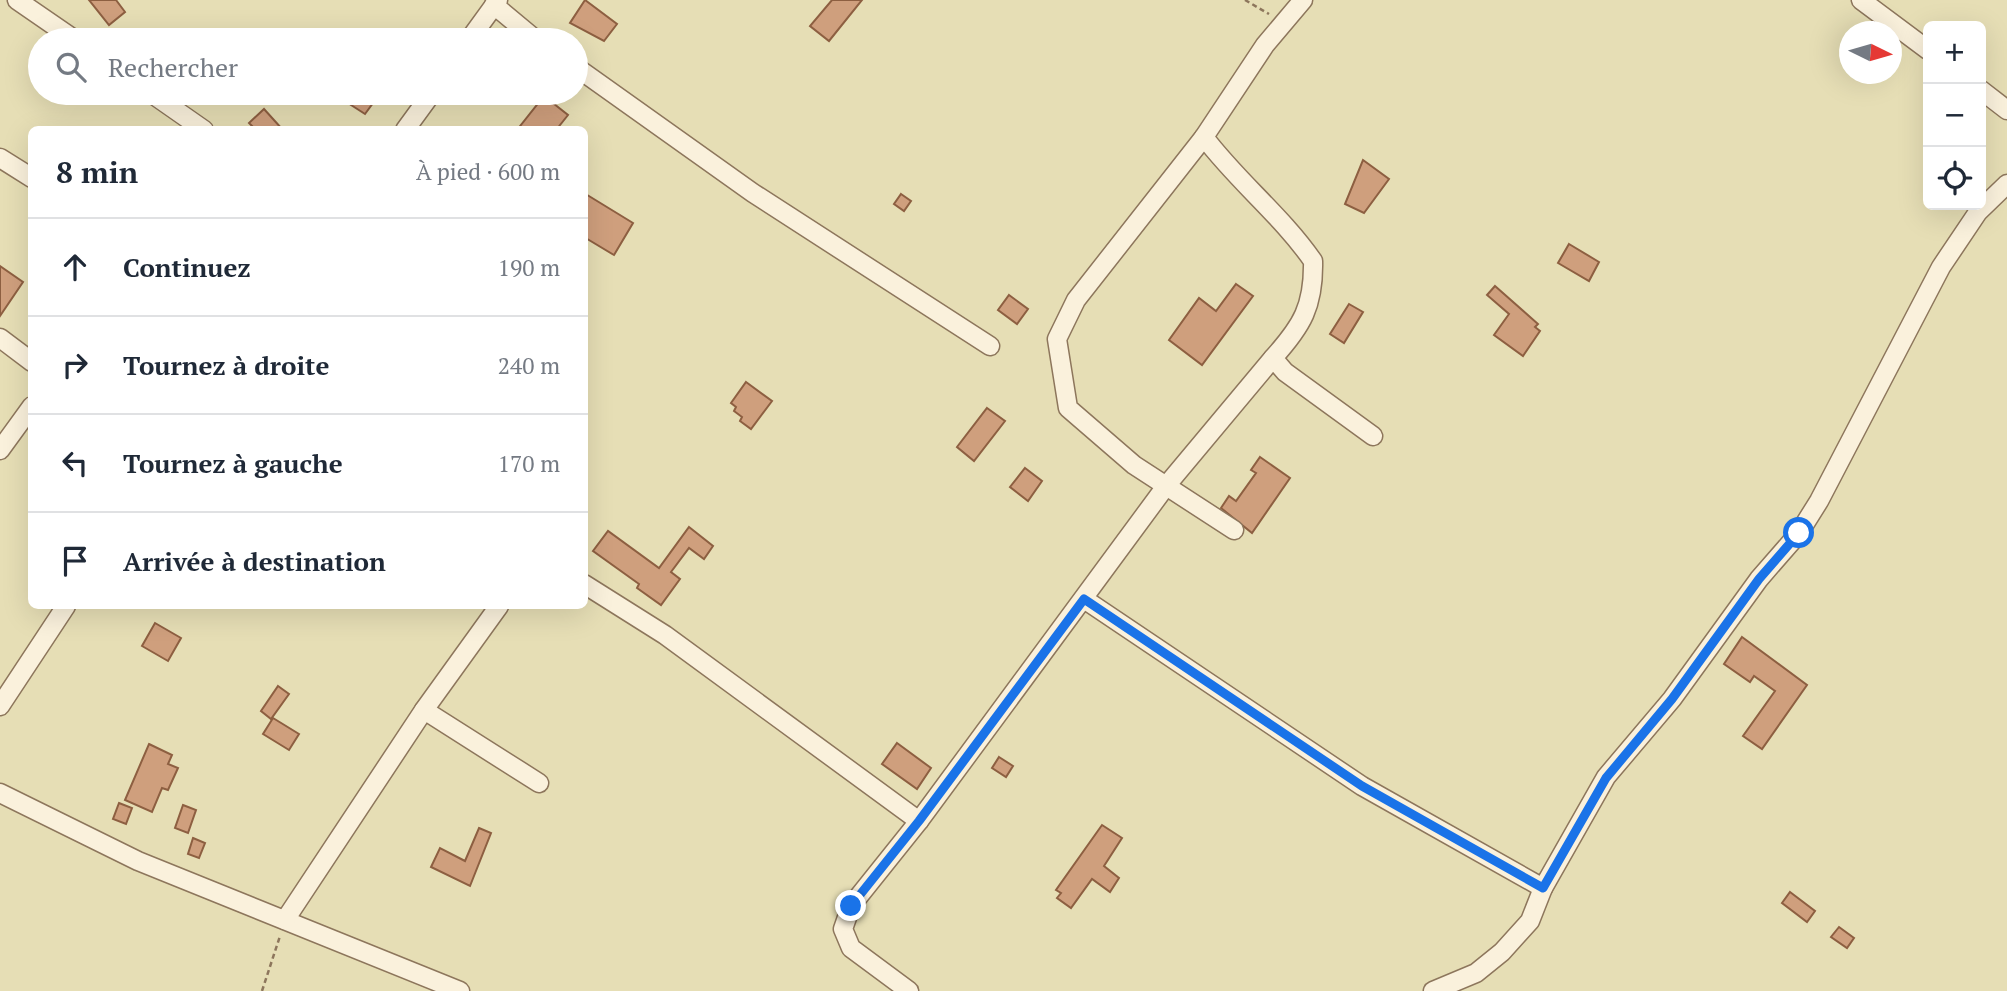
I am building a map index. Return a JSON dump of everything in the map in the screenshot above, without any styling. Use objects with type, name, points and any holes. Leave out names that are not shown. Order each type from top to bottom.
[{"type":"street","points":[[17,0],[58,28]]},
{"type":"street","points":[[1234,530],[1134,465],[1068,408],[1057,339],[1076,300],[1204,137],[1265,45],[1303,0]]},
{"type":"street","points":[[1861,0],[1923,46]]},
{"type":"street","points":[[478,28],[496,2],[523,28]]},
{"type":"street","points":[[588,76],[753,193],[990,346]]},
{"type":"street","points":[[1986,94],[2007,110]]},
{"type":"street","points":[[168,105],[198,126]]},
{"type":"street","points":[[408,126],[423,105]]},
{"type":"street","points":[[909,991],[851,947],[843,929],[851,906],[919,821],[1166,486],[1298,330],[1308,309],[1313,261],[1279,216],[1241,181],[1204,137]]},
{"type":"street","points":[[0,158],[28,176]]},
{"type":"street","points":[[1433,991],[1476,973],[1502,952],[1530,920],[1543,888],[1606,778],[1672,699],[1759,579],[1799,533],[1819,500],[1941,267],[1978,212],[2007,184]]},
{"type":"street","points":[[0,338],[28,359]]},
{"type":"street","points":[[1273,358],[1285,372],[1373,436]]},
{"type":"street","points":[[0,450],[28,412]]},
{"type":"street","points":[[588,587],[664,635],[919,821]]},
{"type":"street","points":[[1084,599],[1362,786],[1543,888]]},
{"type":"street","points":[[0,706],[64,609]]},
{"type":"street","points":[[285,920],[424,710],[497,609]]},
{"type":"street","points":[[424,710],[538,783]]},
{"type":"street","points":[[0,793],[138,860],[460,991]]},
{"type":"path","points":[[1245,0],[1284,23]]},
{"type":"path","points":[[262,991],[285,920]]},
{"type":"shaded area","points":[[0,0],[2007,0],[2007,991],[0,991]]},
{"type":"building","points":[[89,0],[116,0],[125,12],[109,25]]},
{"type":"building","points":[[585,0],[617,24],[604,41],[588,33],[588,28],[579,28],[570,23]]},
{"type":"building","points":[[832,0],[862,0],[829,41],[810,26]]},
{"type":"building","points":[[351,105],[372,105],[365,114]]},
{"type":"building","points":[[537,105],[555,105],[568,115],[559,126],[520,126]]},
{"type":"building","points":[[264,109],[279,126],[252,126],[249,123]]},
{"type":"building","points":[[1363,160],[1389,179],[1364,213],[1345,204]]},
{"type":"building","points":[[901,194],[911,201],[904,211],[894,204]]},
{"type":"building","points":[[588,195],[633,223],[614,255],[588,239]]},
{"type":"building","points":[[1569,244],[1599,262],[1589,281],[1558,263]]},
{"type":"building","points":[[0,266],[23,282],[0,316]]},
{"type":"building","points":[[1236,284],[1253,296],[1202,365],[1169,340],[1199,298],[1216,311]]},
{"type":"building","points":[[1495,286],[1538,324],[1535,327],[1540,331],[1523,356],[1494,335],[1509,314],[1487,295]]},
{"type":"building","points":[[1009,295],[1028,309],[1017,324],[998,310]]},
{"type":"building","points":[[1349,304],[1363,312],[1344,343],[1330,334]]},
{"type":"building","points":[[746,382],[772,401],[751,429],[740,421],[742,417],[734,411],[736,407],[731,403]]},
{"type":"building","points":[[987,408],[1005,421],[974,461],[957,447]]},
{"type":"building","points":[[1260,457],[1290,478],[1252,533],[1221,508],[1229,496],[1236,501],[1256,473],[1251,470]]},
{"type":"building","points":[[1025,468],[1042,481],[1028,501],[1010,487]]},
{"type":"building","points":[[689,527],[713,546],[704,559],[689,548],[671,572],[680,579],[661,605],[637,588],[639,584],[593,551],[608,531],[659,568]]},
{"type":"building","points":[[155,623],[181,638],[168,661],[142,646]]},
{"type":"building","points":[[1742,637],[1807,685],[1762,749],[1743,736],[1775,691],[1754,676],[1750,682],[1724,664]]},
{"type":"building","points":[[278,686],[289,694],[271,719],[261,711]]},
{"type":"building","points":[[273,718],[299,734],[289,750],[263,734]]},
{"type":"building","points":[[897,743],[931,768],[917,789],[882,764]]},
{"type":"building","points":[[149,744],[172,755],[168,764],[178,768],[168,790],[162,788],[152,812],[125,800]]},
{"type":"building","points":[[999,757],[1013,766],[1006,777],[992,768]]},
{"type":"building","points":[[119,803],[132,808],[126,824],[113,819]]},
{"type":"building","points":[[183,805],[196,810],[188,833],[175,828]]},
{"type":"building","points":[[1102,825],[1122,838],[1104,866],[1119,878],[1110,892],[1092,879],[1071,908],[1057,898],[1061,893],[1056,890]]},
{"type":"building","points":[[479,828],[491,833],[470,886],[431,867],[440,848],[465,861]]},
{"type":"building","points":[[193,838],[205,843],[199,858],[188,854]]},
{"type":"building","points":[[1790,892],[1815,911],[1807,922],[1782,903]]},
{"type":"building","points":[[1839,927],[1854,938],[1847,948],[1831,937]]},
{"type":"route","points":[[851,906],[919,821],[1084,599],[1362,786],[1543,888],[1606,778],[1672,699],[1759,579],[1799,533]]}]
